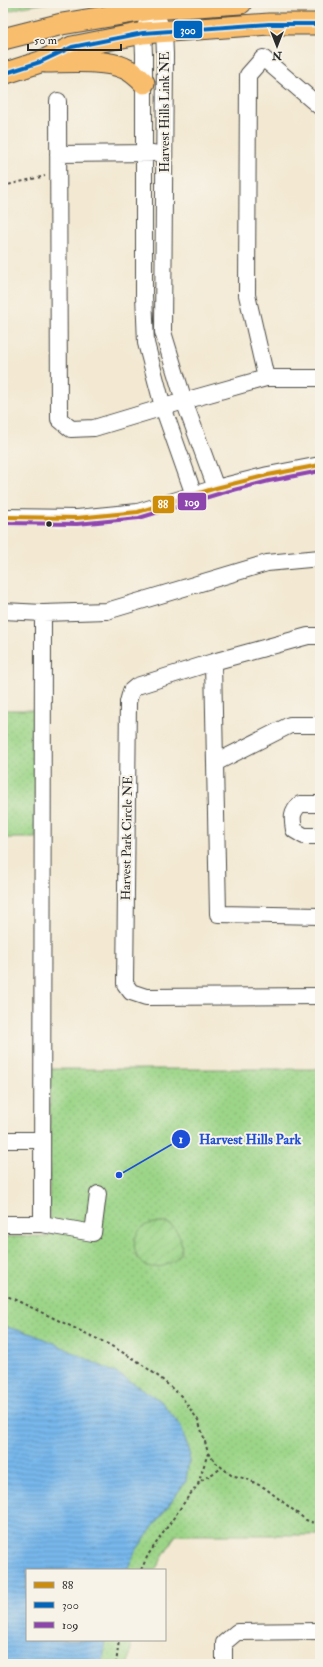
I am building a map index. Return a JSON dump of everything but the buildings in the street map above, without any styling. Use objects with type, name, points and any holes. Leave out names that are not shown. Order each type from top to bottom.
[{"type":"main road","points":[[3,39],[62,24],[152,6],[241,3]]},
{"type":"main road","points":[[3,74],[40,62],[72,47],[143,33],[269,24],[320,24]]},
{"type":"main road","points":[[40,62],[86,62],[112,64],[123,67],[135,74],[144,83]]},
{"type":"street","name":"Harvest Hills Link NE","points":[[152,6],[164,32],[165,153],[163,332],[184,401],[216,488]]},
{"type":"street","name":"Harvest Hills Link NE","points":[[152,6],[143,33],[144,295],[146,343],[163,407],[194,495]]},
{"type":"street","points":[[266,378],[248,295],[248,74],[263,58],[320,107]]},
{"type":"street","points":[[58,101],[59,419],[71,429],[94,428],[266,378],[320,378]]},
{"type":"street","points":[[58,154],[165,153]]},
{"type":"street","points":[[3,517],[78,518],[138,512],[216,488],[268,475],[320,465]]},
{"type":"street","points":[[3,611],[43,613],[107,611],[267,563],[320,558]]},
{"type":"street","points":[[42,1224],[43,613]]},
{"type":"street","name":"Harvest Park Circle NE","points":[[320,636],[308,636],[213,662],[137,686],[131,691],[128,702],[125,984],[131,992],[146,997],[320,996]]},
{"type":"street","points":[[213,662],[218,914],[320,916]]},
{"type":"street","points":[[215,762],[290,726],[320,725]]},
{"type":"street","points":[[320,804],[300,804],[293,811],[292,819],[294,830],[304,836],[320,836]]},
{"type":"street","points":[[3,1140],[42,1140]]},
{"type":"street","points":[[3,1224],[42,1224],[93,1233],[98,1194]]},
{"type":"street","points":[[224,1664],[224,1643],[237,1632],[320,1631]]},
{"type":"path","points":[[3,186],[58,173]]},
{"type":"path","points":[[3,1294],[136,1360],[181,1396],[198,1420],[208,1453],[214,1461],[231,1475],[248,1478],[265,1488],[306,1520],[320,1525]]},
{"type":"path","points":[[197,1486],[208,1453]]},
{"type":"path","points":[[141,1569],[148,1555],[197,1486],[202,1480],[222,1468]]},
{"type":"path","points":[[116,1664],[118,1641]]},
{"type":"green space","points":[[3,3],[47,3],[22,7],[3,13]]},
{"type":"green space","points":[[3,710],[36,710],[36,838],[3,838]]},
{"type":"green space","points":[[50,1069],[320,1069],[320,1535],[176,1535],[156,1569],[26,1569],[26,1641],[132,1641],[129,1664],[3,1664],[3,1237],[49,1236]]},
{"type":"green space","points":[[159,1222],[170,1224],[174,1228],[180,1238],[181,1249],[177,1258],[173,1261],[162,1266],[150,1267],[144,1265],[137,1257],[134,1243],[135,1238],[144,1226]]},
{"type":"water","points":[[3,1326],[32,1334],[54,1343],[120,1375],[161,1401],[180,1425],[190,1452],[186,1481],[135,1552],[127,1569],[26,1569],[26,1641],[105,1641],[103,1664],[3,1664]]},
{"type":"transit line","name":"300","points":[[3,74],[40,62],[72,47],[143,33],[269,24],[320,24]]},
{"type":"transit line","name":"88","points":[[3,517],[77,518],[138,512],[216,488],[268,475],[320,465]]},
{"type":"transit line","name":"109","points":[[3,523],[77,524],[139,518],[218,494],[269,481],[320,471]]},
{"type":"place","name":"Harvest Hills Park","points":[[119,1175]]}]
